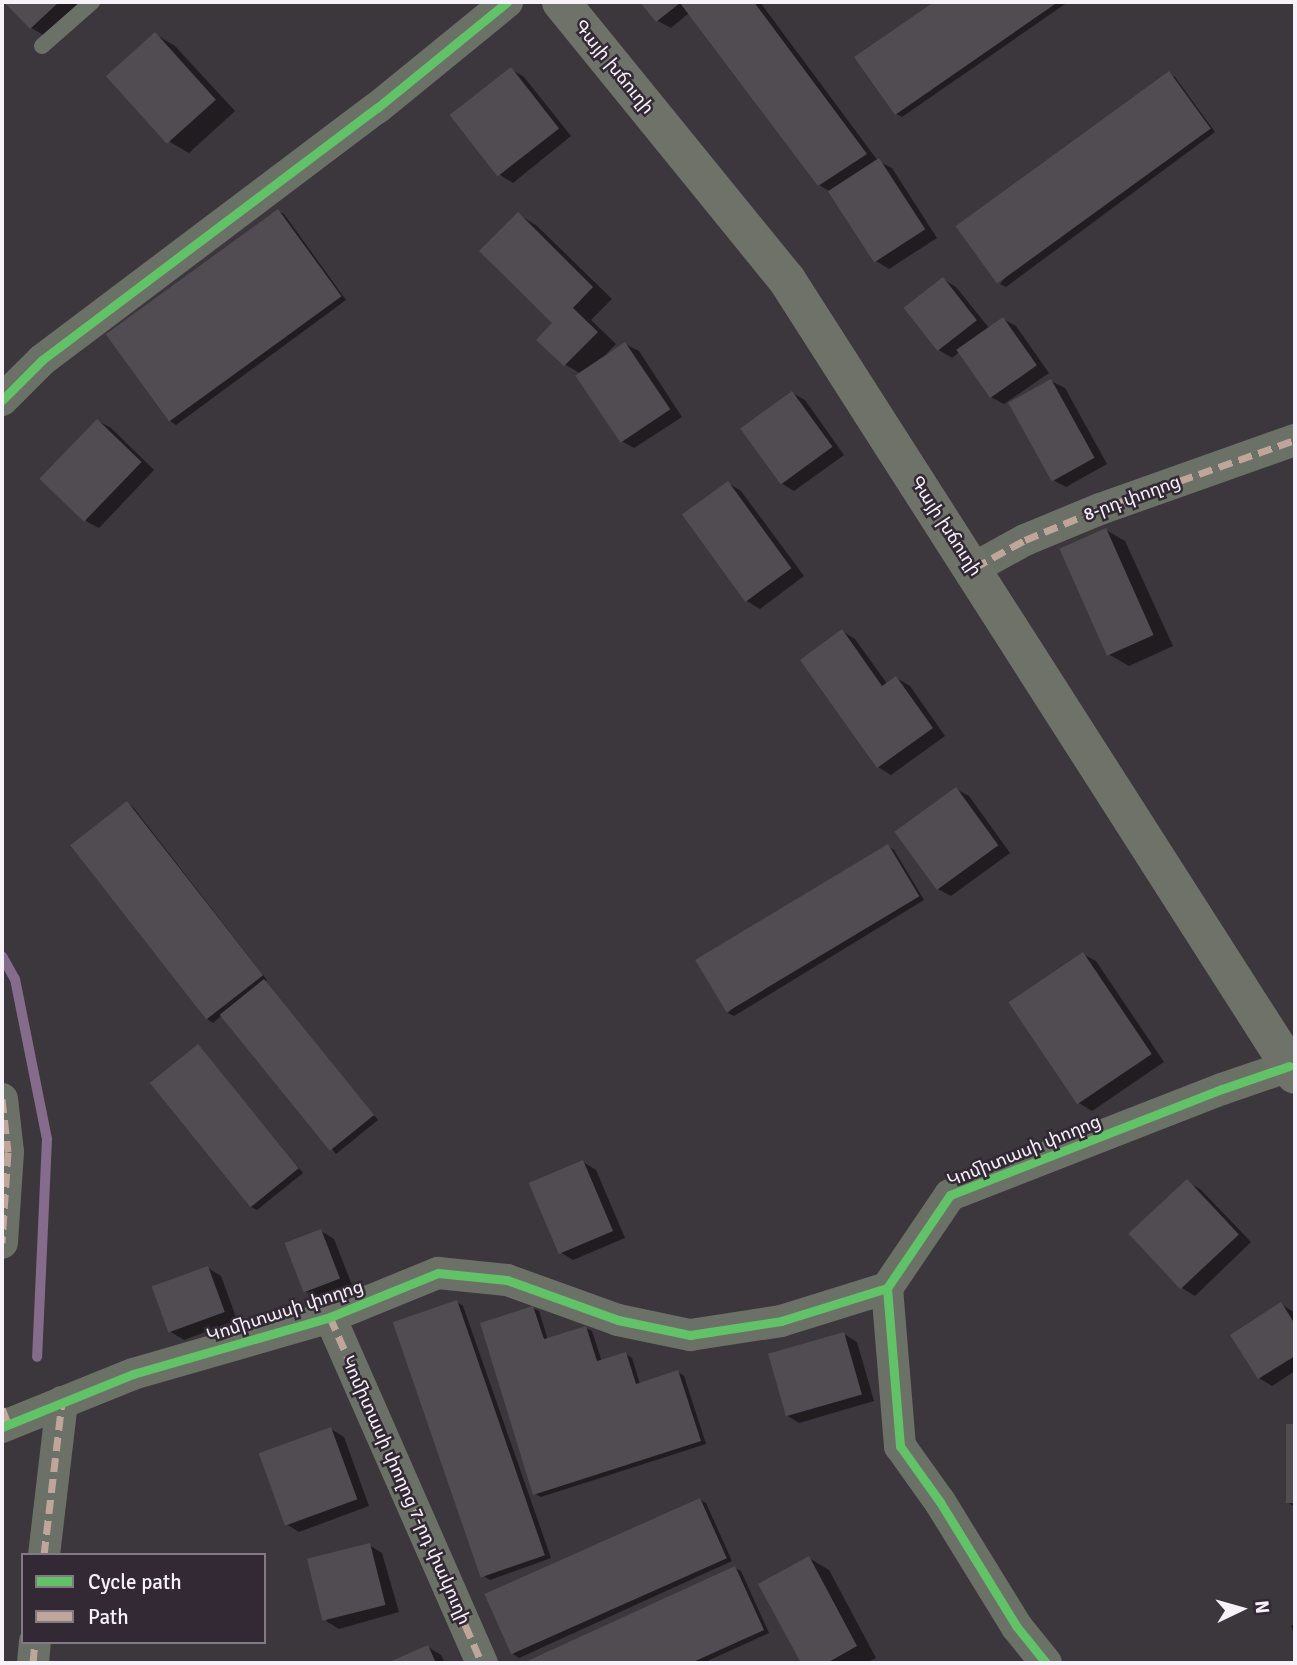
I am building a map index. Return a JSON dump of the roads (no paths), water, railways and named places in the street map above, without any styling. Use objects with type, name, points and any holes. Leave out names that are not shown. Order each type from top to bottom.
[{"type":"main road","name":"Գայի խճուղի","points":[[561,2],[787,280],[974,568],[1292,1071]]},
{"type":"street","points":[[2,400],[42,360],[377,108],[507,2]]},
{"type":"street","name":"8-րդ փողոց","points":[[974,568],[1025,540],[1100,509],[1295,440]]},
{"type":"street","name":"Կոմիտասի փողոց","points":[[4,1420],[62,1402],[133,1374],[330,1317],[438,1273],[507,1280],[618,1320],[690,1335],[781,1321],[887,1288],[950,1195],[1222,1088],[1292,1071]]},
{"type":"street","points":[[2,1099],[8,1152],[2,1243]]},
{"type":"street","points":[[887,1288],[900,1446],[940,1502],[1017,1627],[1046,1663]]},
{"type":"street","name":"Կոմիտասի փողոց 7-րդ փակուղի","points":[[330,1317],[482,1663]]},
{"type":"street","points":[[44,1553],[62,1402]]},
{"type":"street","points":[[33,1663],[35,1644]]},
{"type":"lane","points":[[42,46],[92,2]]},
{"type":"waterway","points":[[2,956],[15,979],[47,1139],[37,1357]]}]
